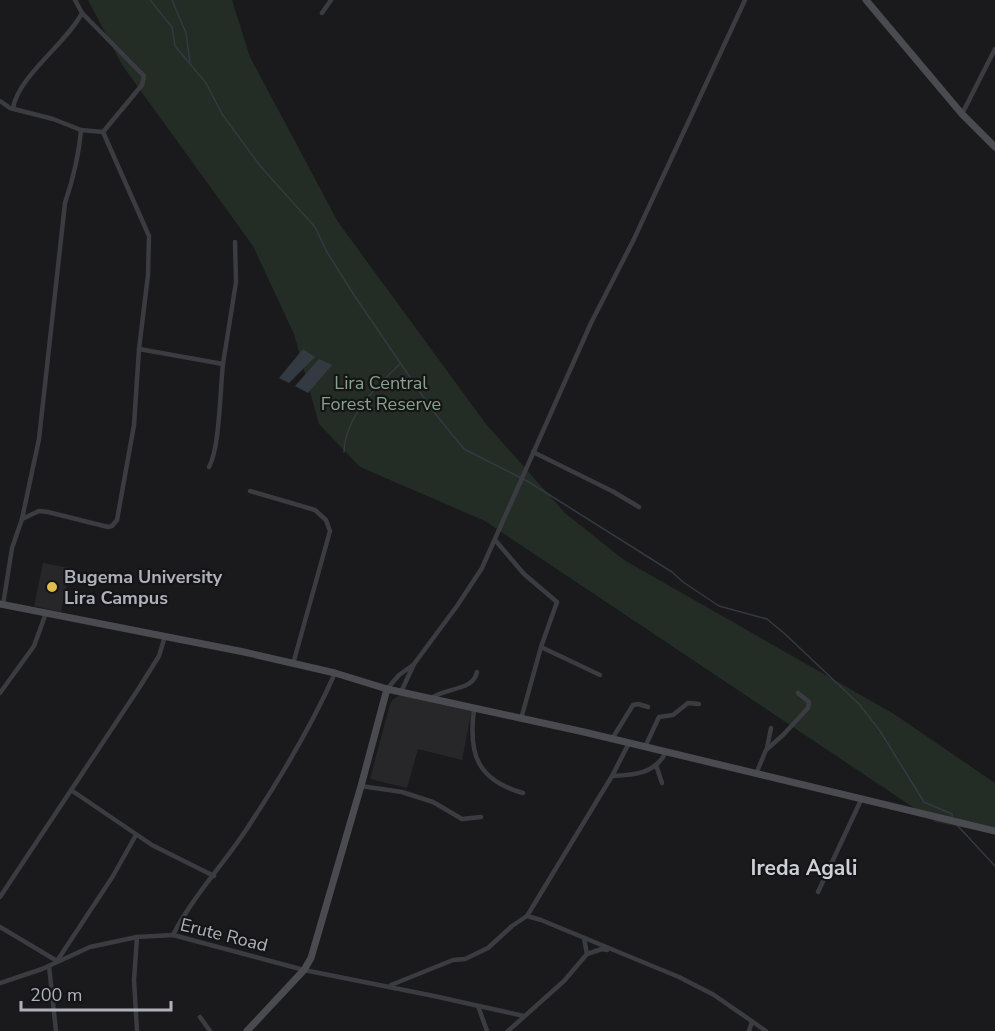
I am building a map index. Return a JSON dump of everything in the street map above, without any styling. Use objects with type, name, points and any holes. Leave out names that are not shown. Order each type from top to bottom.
[{"type":"street","points":[[75,0],[82,13],[144,76],[142,85],[103,132]]},
{"type":"street","points":[[322,13],[330,0]]},
{"type":"street","points":[[401,692],[414,664],[466,593],[495,540],[591,323],[745,0]]},
{"type":"street","points":[[866,0],[962,114],[995,147]]},
{"type":"street","points":[[13,108],[18,92],[74,26],[82,13]]},
{"type":"street","points":[[962,114],[995,49]]},
{"type":"street","points":[[0,101],[13,108],[81,130],[103,132]]},
{"type":"street","points":[[81,130],[73,183],[65,203],[39,439],[22,519],[12,548],[2,604],[335,673],[387,689],[612,739],[995,831]]},
{"type":"street","points":[[22,519],[39,511],[108,526],[112,526],[117,520],[134,425],[139,349],[148,275],[149,236],[103,132]]},
{"type":"street","points":[[209,467],[213,458],[223,364],[236,282],[235,242]]},
{"type":"street","points":[[139,349],[223,364]]},
{"type":"street","points":[[533,452],[639,507]]},
{"type":"street","points":[[250,491],[315,510],[326,520],[330,531],[293,664]]},
{"type":"street","points":[[495,540],[524,574],[557,602],[541,647],[521,719]]},
{"type":"street","points":[[0,693],[34,646],[46,613]]},
{"type":"street","points":[[0,897],[154,664],[165,636]]},
{"type":"street","points":[[541,647],[600,675]]},
{"type":"street","points":[[247,1031],[304,970],[311,958],[387,689],[399,675],[414,664]]},
{"type":"street","points":[[430,699],[434,695],[468,685],[477,672]]},
{"type":"street","points":[[173,935],[244,833],[296,751],[319,710],[335,673]]},
{"type":"street","points":[[766,750],[807,708],[808,702],[798,693]]},
{"type":"street","points":[[645,747],[657,718],[673,715],[688,703],[699,704]]},
{"type":"street","points":[[612,739],[633,705],[648,707]]},
{"type":"street","points":[[474,709],[472,742],[478,764],[492,779],[523,793]]},
{"type":"street","points":[[756,774],[766,750],[771,728]]},
{"type":"street","points":[[388,986],[453,960],[465,959],[488,948],[527,916],[612,776],[629,743]]},
{"type":"street","points":[[612,776],[637,775],[656,765],[666,752]]},
{"type":"street","points":[[656,765],[662,783]]},
{"type":"street","points":[[361,786],[402,792],[433,802],[462,819],[481,818]]},
{"type":"street","points":[[71,790],[136,835],[214,876]]},
{"type":"street","points":[[818,892],[862,798]]},
{"type":"street","points":[[0,927],[57,961],[136,835]]},
{"type":"street","points":[[527,916],[679,977],[714,995],[766,1031]]},
{"type":"street","name":"Erute Road","points":[[0,983],[49,966],[90,947],[137,937],[173,935],[304,970],[524,1016]]},
{"type":"street","points":[[137,937],[134,980],[137,1031]]},
{"type":"street","points":[[584,938],[587,954]]},
{"type":"street","points":[[510,1030],[564,981],[587,954],[602,949],[616,952]]},
{"type":"street","points":[[49,966],[56,1031]]},
{"type":"street","points":[[478,1006],[487,1031]]},
{"type":"street","points":[[200,1017],[210,1031]]},
{"type":"street","points":[[749,1031],[752,1022]]},
{"type":"shaded area","points":[[303,349],[315,357],[289,383],[279,378]]},
{"type":"shaded area","points":[[319,359],[332,365],[308,393],[295,386]]},
{"type":"shaded area","name":"Bugema University Lira Campus","points":[[43,563],[70,568],[61,612],[34,606]]},
{"type":"shaded area","points":[[402,694],[472,709],[462,760],[418,749],[407,788],[370,779],[390,704],[393,699]]},
{"type":"green space","name":"Lira Central Forest Reserve","points":[[88,0],[232,0],[250,57],[338,222],[486,424],[565,513],[624,560],[894,714],[995,783],[995,834],[935,822],[485,521],[360,467],[319,424],[294,334],[253,246],[122,65]]},
{"type":"waterway","points":[[150,0],[172,27],[175,46],[206,83],[222,114],[261,167],[315,227],[327,252],[354,295],[433,411],[464,449],[529,482],[672,572],[719,606],[767,619],[860,705],[880,731],[924,802],[952,814],[952,817]]},
{"type":"waterway","points":[[172,0],[186,33],[190,62]]},
{"type":"waterway","points":[[344,452],[346,439],[356,415],[372,393],[400,364]]},
{"type":"waterway","points":[[957,825],[995,866]]},
{"type":"place","name":"Bugema University Lira Campus","points":[[52,587]]},
{"type":"district","name":"Ireda Agali","points":[[804,868]]}]
